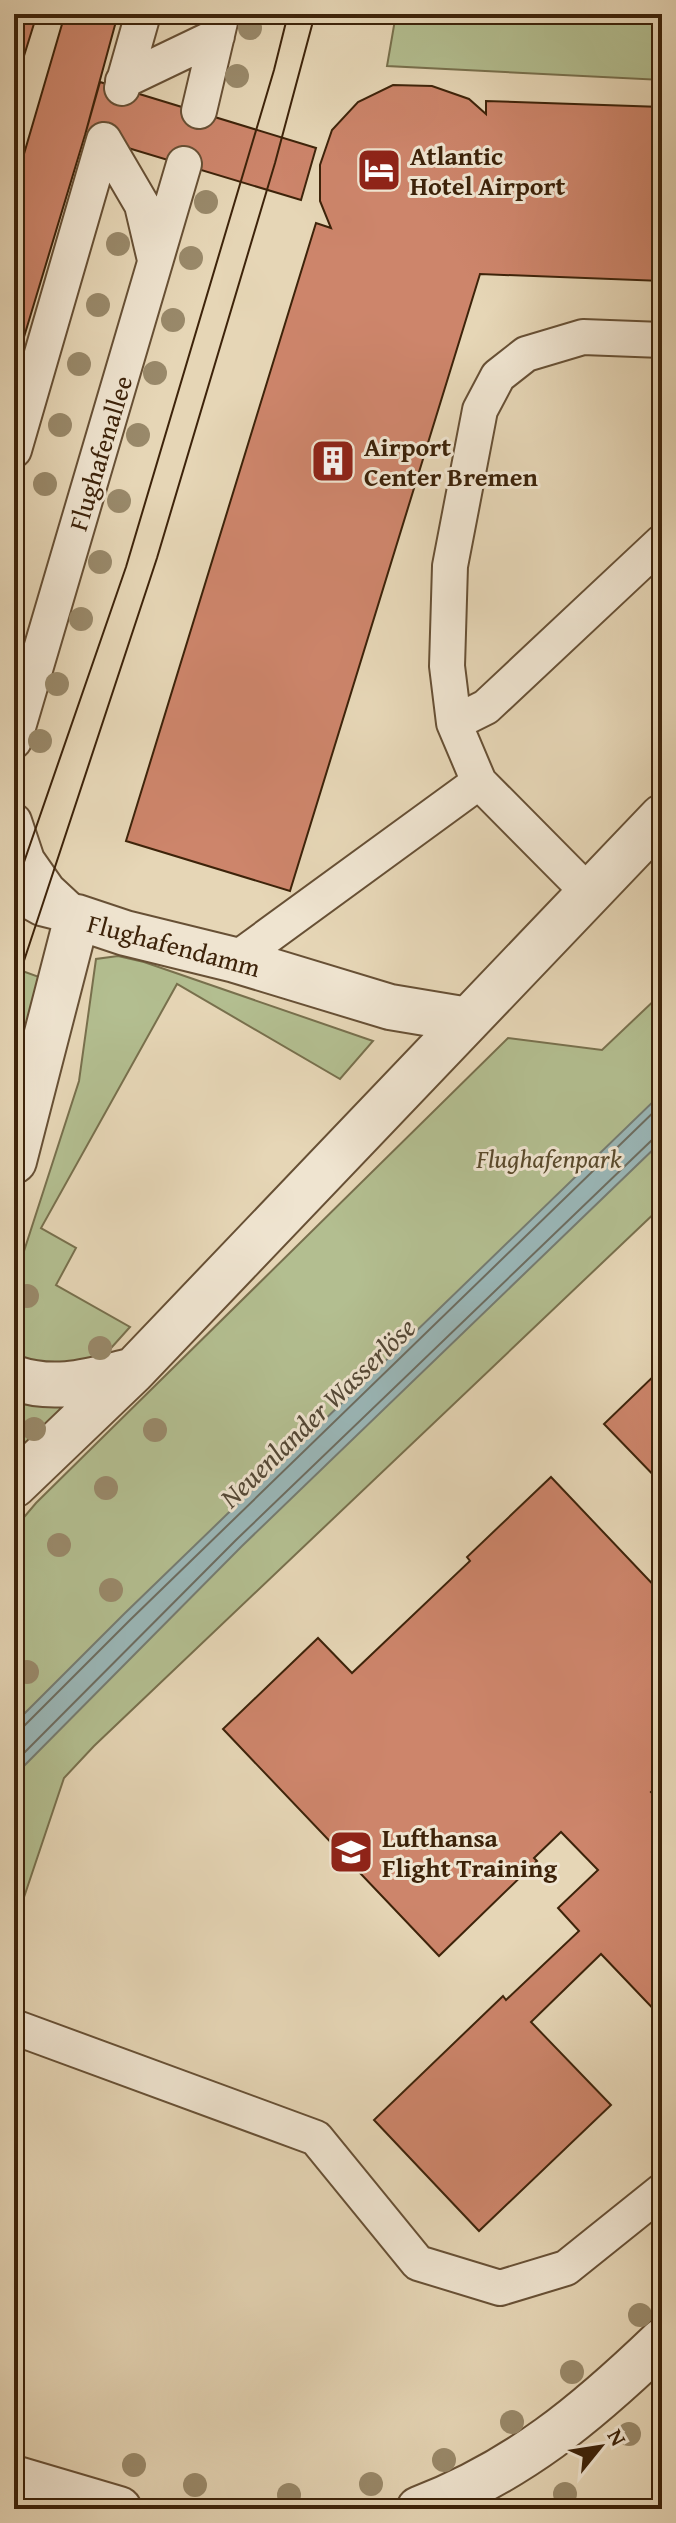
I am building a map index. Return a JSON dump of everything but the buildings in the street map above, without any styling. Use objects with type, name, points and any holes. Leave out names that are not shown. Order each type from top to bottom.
[{"type":"street","points":[[14,1485],[133,1371],[662,817]]},
{"type":"street","name":"Flughafendamm","points":[[14,1161],[77,917],[390,1007],[468,1020]]},
{"type":"street","points":[[14,1378],[28,1383],[71,1386],[133,1371]]},
{"type":"street","points":[[419,2509],[462,2492],[513,2464],[601,2400],[662,2341]]},
{"type":"street","points":[[14,2478],[119,2509]]},
{"type":"lane","points":[[143,14],[123,84],[219,25]]},
{"type":"lane","points":[[199,111],[219,25]]},
{"type":"lane","points":[[14,450],[104,140],[142,205],[156,264]]},
{"type":"lane","name":"Flughafenallee","points":[[14,741],[184,164]]},
{"type":"lane","points":[[589,893],[479,782],[454,723],[447,666],[450,566],[480,410],[498,376],[526,354],[583,337],[662,340]]},
{"type":"lane","points":[[454,723],[486,707],[662,542]]},
{"type":"lane","points":[[235,960],[479,782]]},
{"type":"lane","points":[[14,821],[27,860],[48,890],[77,917]]},
{"type":"lane","points":[[14,893],[41,908],[77,917]]},
{"type":"lane","points":[[14,2027],[316,2138],[418,2263],[500,2288],[566,2268],[662,2191]]},
{"type":"green space","points":[[396,14],[662,14],[662,80],[387,66]]},
{"type":"green space","points":[[118,956],[144,962],[373,1041],[340,1079],[177,984],[41,1228],[76,1248],[56,1285],[130,1327],[94,1367],[70,1371],[14,1359],[14,1282],[79,1081],[96,959]]},
{"type":"green space","points":[[14,968],[42,978],[14,1068]]},
{"type":"green space","name":"Flughafenpark","points":[[662,993],[662,1206],[64,1778],[14,1927],[14,1529],[36,1503],[508,1038],[602,1050]]},
{"type":"green space","points":[[14,1400],[64,1406],[14,1456]]},
{"type":"water","points":[[662,1093],[662,1141],[242,1546],[14,1776],[14,1724]]},
{"type":"tram line","points":[[14,891],[126,567],[288,14]]},
{"type":"tram line","points":[[14,991],[157,558],[275,163],[315,14]]},
{"type":"place","name":"Atlantic Hotel Airport","points":[[379,170]]},
{"type":"place","name":"Airport Center Bremen","points":[[333,461]]},
{"type":"place","name":"Lufthansa Flight Training","points":[[351,1852]]},
{"type":"water label","name":"Neuenlander Wasserlöse","points":[[317,1412]]}]
